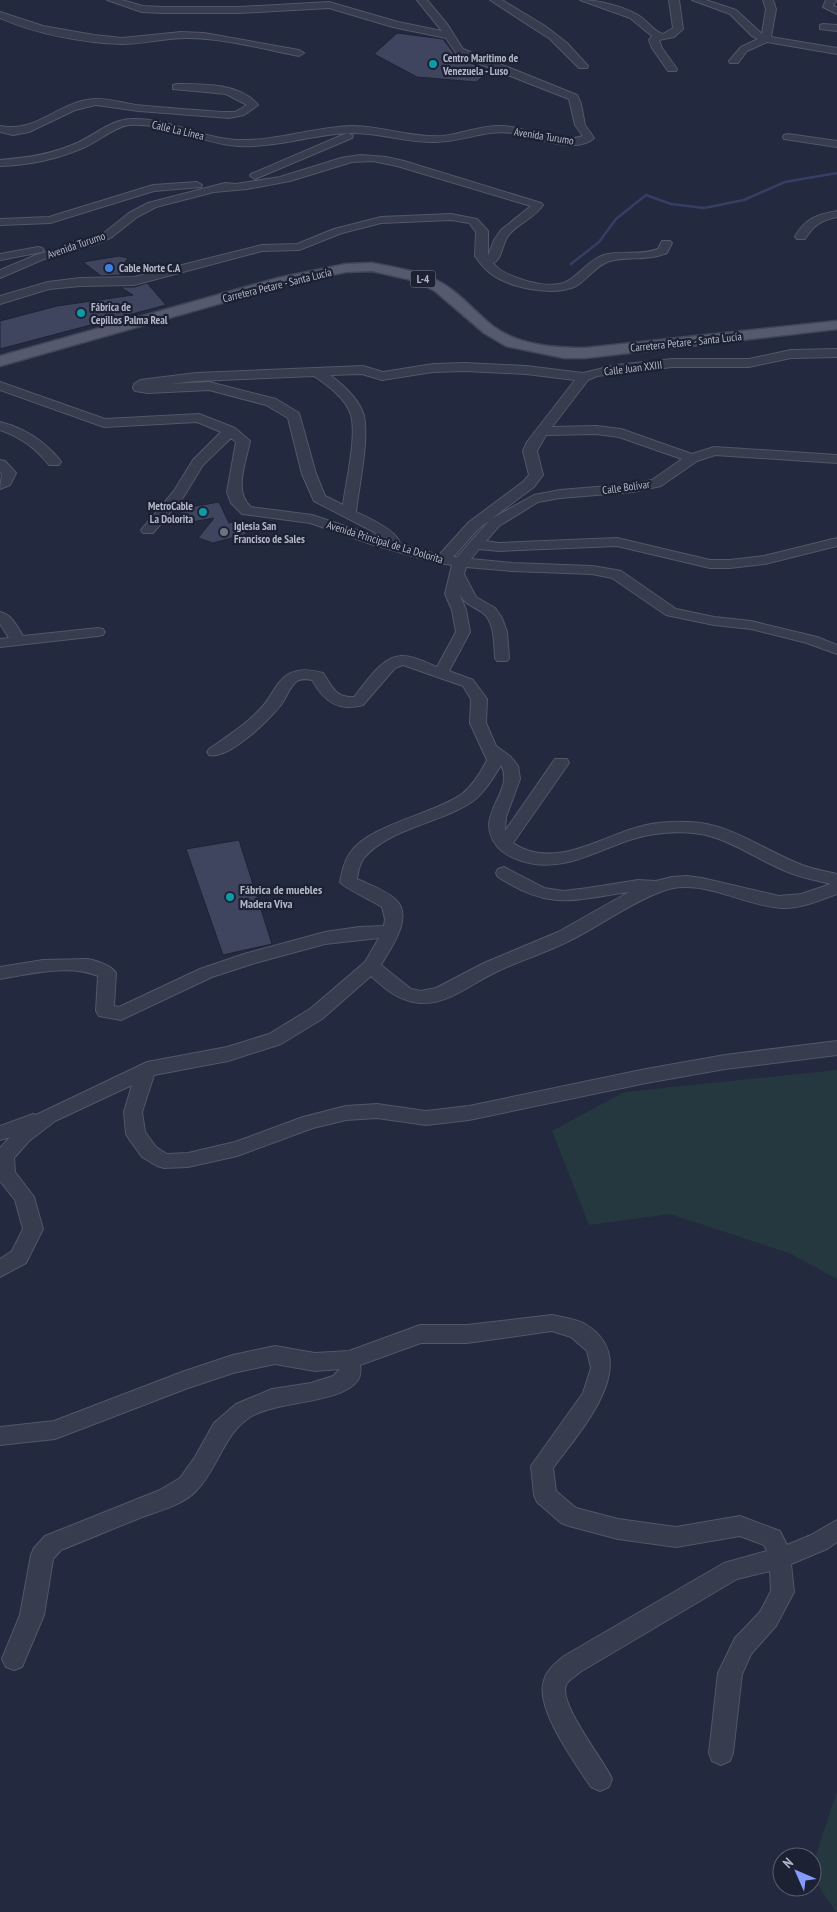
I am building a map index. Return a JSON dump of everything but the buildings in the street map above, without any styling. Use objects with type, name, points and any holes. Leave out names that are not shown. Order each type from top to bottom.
[{"type":"main road","name":"Carretera Petare - Santa Lucía","points":[[0,361],[283,281],[346,268],[372,267],[421,278],[440,288],[489,330],[512,343],[564,353],[584,353],[837,325]]},
{"type":"street","points":[[112,0],[142,9],[162,10],[240,10],[329,5],[396,25],[448,35]]},
{"type":"street","points":[[422,0],[444,26],[448,35]]},
{"type":"street","points":[[495,0],[556,37],[583,66]]},
{"type":"street","points":[[585,0],[633,16],[641,20],[657,36],[671,35],[678,29],[674,0]]},
{"type":"street","points":[[697,0],[733,12],[755,34],[766,39],[805,46],[833,46]]},
{"type":"street","points":[[766,39],[771,9],[768,0]]},
{"type":"street","points":[[831,0],[828,7],[837,11]]},
{"type":"street","points":[[0,15],[29,25],[100,39],[123,41],[188,35],[208,36],[299,53]]},
{"type":"street","points":[[822,27],[837,28]]},
{"type":"street","name":"Avenida Turumo","points":[[0,274],[40,257],[108,235],[133,215],[152,205],[257,175],[320,147],[363,131],[444,139],[500,129],[563,140],[583,141],[589,138],[581,126],[578,105],[573,97],[470,57],[459,51],[448,35]]},
{"type":"street","points":[[657,36],[654,40],[657,48],[672,69]]},
{"type":"street","points":[[734,61],[744,49],[766,39]]},
{"type":"street","points":[[0,129],[11,132],[36,127],[82,102],[199,112],[221,116],[235,115],[253,105],[249,100],[217,89],[177,87]]},
{"type":"street","name":"Calle La Línea","points":[[0,163],[52,156],[91,140],[116,125],[126,122],[148,123],[237,143],[261,142],[343,130],[363,131]]},
{"type":"street","points":[[788,137],[837,144]]},
{"type":"street","points":[[214,188],[234,188],[302,175],[341,161],[360,158],[380,159],[466,185],[526,200],[537,205],[530,215],[512,225],[499,238],[493,259],[486,261]]},
{"type":"street","points":[[0,222],[50,220],[153,188],[225,182],[257,175]]},
{"type":"street","points":[[800,237],[812,222],[822,217],[837,214]]},
{"type":"street","points":[[0,300],[48,286],[80,282],[134,281],[262,248],[298,247],[338,231],[394,218],[451,217],[473,221],[482,231],[481,256],[493,270],[509,278],[549,288],[569,284],[597,262],[606,258],[627,255],[653,256],[663,251],[666,243]]},
{"type":"street","points":[[0,257],[78,245]]},
{"type":"street","name":"Calle Juan XXIII","points":[[584,377],[616,368],[672,363],[749,363],[792,354],[837,353]]},
{"type":"street","points":[[402,548],[379,529],[320,498],[308,474],[294,416],[271,402],[209,386],[148,389],[139,388],[140,384],[196,377],[363,370],[382,376],[433,368],[526,370],[584,377],[541,431],[530,452],[536,475],[529,484],[474,525],[442,560]]},
{"type":"street","points":[[318,373],[334,384],[346,397],[356,414],[359,433],[349,512]]},
{"type":"street","points":[[0,386],[104,423],[199,418],[230,431],[198,463],[180,493],[148,530]]},
{"type":"street","points":[[0,426],[9,429],[45,450],[54,462]]},
{"type":"street","points":[[541,431],[596,430],[621,433],[692,458]]},
{"type":"street","name":"Avenida Principal de La Dolorita","points":[[230,431],[243,442],[234,492],[238,502],[247,511],[312,519],[442,560],[459,569],[512,567],[592,570],[616,574],[671,612],[714,621],[750,625],[833,647]]},
{"type":"street","name":"Calle Bolívar","points":[[459,569],[494,523],[534,499],[560,494],[633,488],[656,483],[692,458],[714,451],[837,459]]},
{"type":"street","points":[[0,464],[9,473],[5,482],[0,485]]},
{"type":"street","points":[[477,544],[499,547],[617,542],[710,564],[730,564],[765,560],[837,542]]},
{"type":"street","points":[[459,569],[470,600],[490,611],[495,618],[500,632],[502,658]]},
{"type":"street","points":[[440,673],[464,632],[459,610],[452,594],[459,569]]},
{"type":"street","points":[[0,616],[9,625],[18,641]]},
{"type":"street","points":[[0,643],[98,632]]},
{"type":"street","points":[[0,1133],[48,1116],[154,1067],[228,1054],[275,1039],[316,1014],[371,966],[391,932],[394,919],[390,904],[373,893],[348,882],[350,870],[358,854],[387,835],[433,816],[469,796],[489,772],[495,760],[478,723],[479,699],[468,683],[403,660],[390,665],[358,702],[343,703],[332,699],[318,676],[306,673],[291,679],[260,719],[240,736],[215,752]]},
{"type":"street","points":[[490,749],[504,758],[511,768],[512,778],[497,818],[497,835],[504,844],[516,852],[541,860],[564,857],[642,831],[680,826],[705,827],[732,836],[791,867],[837,880]]},
{"type":"street","points":[[504,844],[561,764]]},
{"type":"street","points":[[504,874],[528,887],[550,895],[583,896],[637,885],[659,885],[678,882],[698,884],[778,902],[796,902],[837,888]]},
{"type":"street","points":[[371,966],[396,988],[411,995],[426,996],[452,989],[488,968],[563,937],[659,885]]},
{"type":"street","points":[[0,973],[43,966],[88,965],[107,973],[105,1012],[121,1014],[206,973],[250,958],[325,938],[359,933],[391,932]]},
{"type":"street","points":[[146,1071],[133,1112],[136,1134],[149,1152],[164,1161],[188,1160],[237,1149],[310,1122],[346,1113],[377,1111],[426,1118],[468,1113],[646,1076],[725,1062],[837,1048]]},
{"type":"street","points":[[0,1269],[19,1257],[33,1229],[24,1197],[5,1174],[4,1156],[22,1136],[48,1116]]},
{"type":"street","points":[[0,1436],[55,1430],[182,1381],[233,1364],[275,1356],[315,1362],[350,1360],[420,1334],[467,1334],[552,1323],[578,1330],[596,1347],[601,1368],[592,1397],[542,1466],[545,1495],[569,1516],[618,1529],[676,1536],[740,1526],[772,1538],[779,1552],[783,1592],[768,1618],[743,1646],[730,1673],[721,1753]]},
{"type":"street","points":[[14,1659],[32,1615],[42,1555],[53,1543],[168,1497],[188,1485],[203,1464],[222,1429],[244,1410],[272,1398],[311,1392],[340,1383],[350,1375],[350,1360]]},
{"type":"street","points":[[600,1779],[564,1719],[553,1693],[555,1680],[572,1664],[732,1570],[780,1558],[819,1542],[837,1530]]},
{"type":"shaded area","points":[[837,1070],[837,1279],[791,1254],[670,1214],[589,1225],[552,1131],[624,1092]]},
{"type":"shaded area","points":[[837,1791],[837,1912],[822,1891],[822,1847],[819,1847]]},
{"type":"waterway","points":[[571,264],[599,242],[616,219],[646,195],[671,204],[704,208],[744,200],[785,182],[837,173]]},
{"type":"place","name":"Centro Marítimo de Venezuela - Luso","points":[[433,64]]},
{"type":"place","name":"Cable Norte C.A","points":[[109,268]]},
{"type":"place","name":"Fábrica de Cepillos Palma Real","points":[[81,313]]},
{"type":"place","name":"MetroCable La Dolorita","points":[[203,512]]},
{"type":"place","name":"Iglesia San Francisco de Sales","points":[[224,532]]},
{"type":"place","name":"Fábrica de muebles Madera Viva","points":[[230,897]]}]
